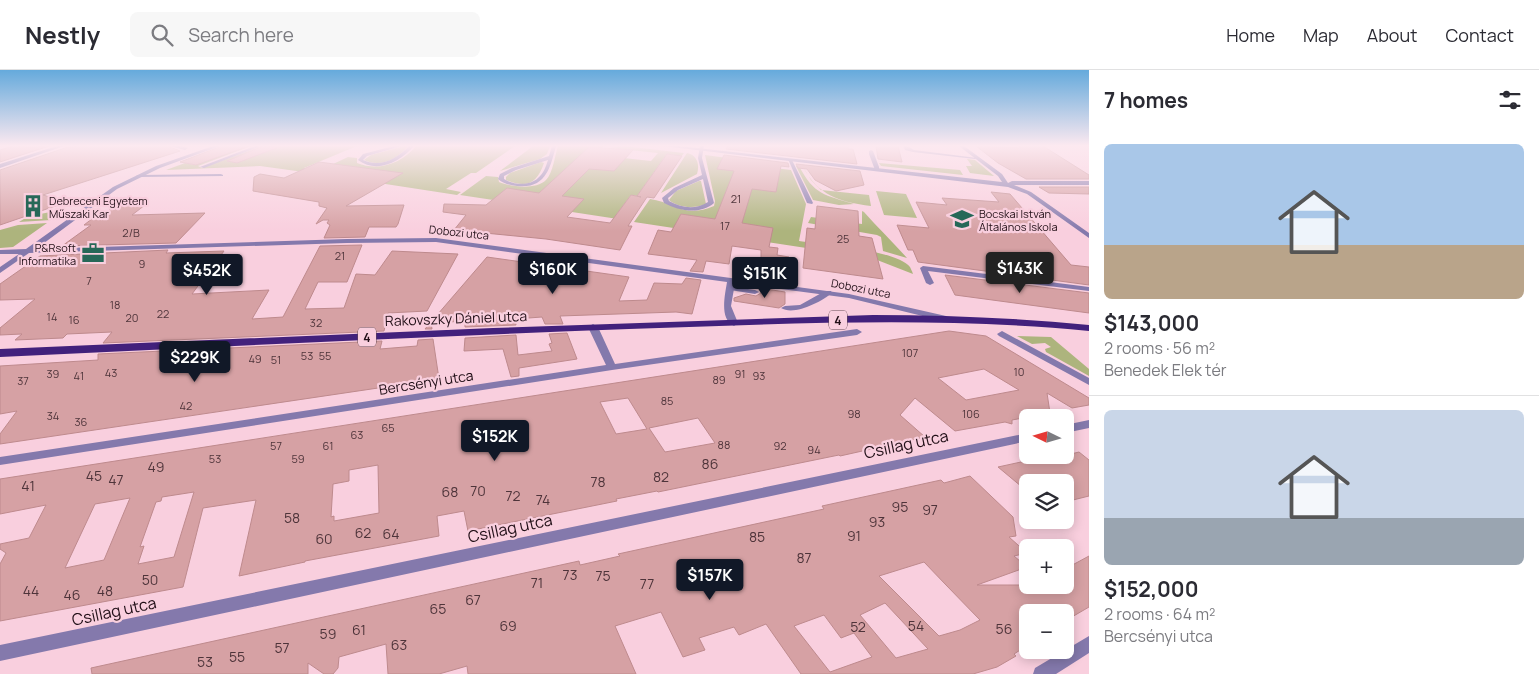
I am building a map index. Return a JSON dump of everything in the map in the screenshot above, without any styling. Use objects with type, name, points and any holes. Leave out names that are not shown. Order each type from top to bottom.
[{"type":"main road","name":"4","points":[[734,323],[943,318],[993,319],[1089,328]]},
{"type":"main road","name":"Rakovszky Dániel utca","points":[[0,353],[593,327],[734,323]]},
{"type":"street","points":[[0,271],[107,193],[143,174]]},
{"type":"street","points":[[916,174],[1006,184],[1029,193],[1085,230],[1089,236]]},
{"type":"street","points":[[999,174],[1006,184]]},
{"type":"street","points":[[1006,184],[1018,182],[1089,183]]},
{"type":"street","name":"Dobozi utca","points":[[0,252],[427,239],[474,244],[731,284],[828,293],[860,298],[943,318]]},
{"type":"street","points":[[731,284],[728,306],[734,323]]},
{"type":"street","points":[[593,327],[612,368]]},
{"type":"street","name":"Bercsényi utca","points":[[0,461],[857,332]]},
{"type":"street","points":[[1002,334],[1089,382]]},
{"type":"street","points":[[1074,427],[1089,424]]},
{"type":"street","name":"Csillag utca","points":[[0,653],[1019,439]]},
{"type":"street","points":[[1042,674],[1089,644]]},
{"type":"lane","points":[[503,174],[502,179],[515,184],[538,182],[545,174]]},
{"type":"lane","points":[[797,174],[810,203]]},
{"type":"lane","points":[[138,176],[221,175]]},
{"type":"lane","points":[[704,176],[711,201],[709,205],[702,208],[685,208],[666,202],[665,198],[671,191],[704,176]]},
{"type":"lane","points":[[930,283],[923,268],[1089,288]]},
{"type":"lane","points":[[731,284],[755,292]]},
{"type":"lane","points":[[804,290],[814,302]]},
{"type":"lane","points":[[785,305],[802,307],[828,293]]},
{"type":"green space","points":[[322,174],[469,174],[446,189],[461,192],[457,195]]},
{"type":"green space","points":[[509,174],[538,174],[535,180],[526,184],[514,183],[506,180]]},
{"type":"green space","points":[[549,174],[652,174],[637,196],[631,195],[616,215],[631,221],[460,195],[486,176],[498,177],[499,182],[517,186],[536,185],[542,183]]},
{"type":"green space","points":[[673,174],[697,174],[661,193]]},
{"type":"green space","points":[[709,174],[793,174],[806,204],[799,241],[840,246],[890,256],[910,267],[913,274],[872,258],[634,222],[650,199],[695,211],[714,206],[715,201]]},
{"type":"green space","points":[[800,174],[803,174],[815,188],[828,196],[854,204],[839,205],[813,200]]},
{"type":"green space","points":[[701,181],[706,204],[697,207],[687,207],[677,205],[669,200],[676,191]]},
{"type":"green space","points":[[822,190],[869,195],[871,206],[839,199]]},
{"type":"green space","points":[[876,191],[906,194],[917,218],[884,215]]},
{"type":"green space","points":[[59,210],[64,211],[51,220],[19,222],[34,215]]},
{"type":"green space","points":[[862,211],[907,258],[883,251],[881,237],[877,235],[808,223],[811,217],[862,224]]},
{"type":"green space","points":[[47,223],[13,247],[0,248],[0,230],[18,225]]},
{"type":"green space","points":[[1017,336],[1051,337],[1089,369],[1089,376],[1046,352],[1045,349],[1051,347],[1045,343],[1032,344]]},
{"type":"building","points":[[0,174],[108,174],[43,195],[67,202],[0,225]]},
{"type":"building","points":[[260,174],[284,178],[292,174],[401,174],[346,206],[404,205],[396,227],[369,227],[365,237],[324,238],[330,225],[327,223],[329,220],[323,220],[316,224],[327,208],[319,206],[319,202],[253,191],[254,177]]},
{"type":"building","points":[[559,174],[584,174],[562,196],[584,199],[567,217],[610,223],[631,195],[641,197],[637,196],[653,174],[670,174],[654,198],[647,197],[628,226],[632,226],[620,250],[546,239],[454,230],[466,215],[443,212],[444,204],[486,205],[507,188],[539,193]]},
{"type":"building","points":[[733,174],[779,174],[776,192],[752,189],[742,223],[773,228],[769,247],[778,248],[777,255],[789,257],[790,273],[761,269],[761,250],[732,246],[729,264],[706,261],[703,272],[690,271],[697,260],[648,254],[658,230],[671,232],[681,214],[715,219]]},
{"type":"building","points":[[811,174],[861,174],[864,185],[836,191],[815,180]]},
{"type":"building","points":[[1018,174],[1089,175],[1089,179],[1026,179]]},
{"type":"building","points":[[1039,187],[1089,187],[1089,194],[1049,193]]},
{"type":"building","points":[[991,192],[1010,194],[1071,265],[1089,267],[1089,285],[918,262],[913,250],[908,250],[897,225],[929,228],[916,202],[947,205],[942,198],[999,202]]},
{"type":"building","points":[[119,202],[149,202],[132,215],[205,213],[176,243],[62,246],[91,225],[84,225],[102,211],[107,212]]},
{"type":"building","points":[[817,206],[858,211],[859,236],[872,238],[883,279],[803,268],[807,228],[815,229]]},
{"type":"building","points":[[362,245],[347,282],[318,282],[305,309],[344,308],[356,274],[375,275],[392,251],[458,254],[427,311],[388,313],[384,331],[103,343],[112,332],[67,334],[63,338],[15,340],[22,334],[0,335],[0,328],[35,299],[0,300],[0,284],[40,256],[168,250],[166,253],[224,251],[192,294],[269,290],[252,319],[283,317],[320,246]]},
{"type":"building","points":[[487,257],[629,277],[619,301],[647,300],[654,283],[682,284],[686,278],[701,280],[692,314],[676,312],[560,316],[563,324],[545,324],[542,317],[515,319],[516,325],[465,327],[465,321],[431,323],[432,329],[425,329]]},
{"type":"building","points":[[945,275],[1089,293],[1089,313],[955,295]]},
{"type":"building","points":[[760,290],[785,292],[785,304],[779,308],[734,301],[734,298],[746,294],[756,296],[761,293]]},
{"type":"building","points":[[949,331],[986,336],[1089,398],[1089,405],[1072,408],[1047,393],[1049,409],[1019,409],[1019,419],[1012,420],[1012,424],[1005,422],[955,431],[915,398],[900,415],[925,437],[840,456],[616,499],[617,501],[468,531],[464,511],[437,516],[439,536],[305,561],[239,576],[256,500],[203,508],[183,587],[0,621],[0,564],[6,553],[0,549],[0,544],[29,538],[46,505],[0,514],[0,479]],"holes":[[[984,369],[1019,390],[966,400],[938,378]],[[628,398],[647,429],[616,434],[600,402]],[[698,418],[715,443],[665,452],[649,428]],[[378,465],[379,513],[334,521],[334,516],[331,517],[333,484],[349,481],[349,470]],[[194,492],[174,557],[138,564],[144,546],[140,547],[156,502],[161,501],[162,497]],[[130,498],[104,560],[65,568],[95,504]]]},
{"type":"building","points":[[567,333],[577,359],[519,368],[519,376],[511,377],[503,349],[464,351],[465,338],[516,335],[518,355],[552,351],[549,344],[552,343],[549,334]]},
{"type":"building","points":[[433,339],[439,379],[0,444],[0,434],[17,411],[0,414],[0,366],[98,360],[98,354],[382,341],[380,349],[417,346],[418,340]]},
{"type":"building","points":[[1079,452],[1089,460],[1089,496],[1074,500],[1074,474],[1019,474],[1019,484],[998,467],[1019,462],[1019,464],[1074,464],[1074,453]]},
{"type":"building","points":[[970,476],[1013,517],[1016,536],[1009,537],[1019,546],[1019,555],[1014,556],[1019,560],[1019,570],[977,585],[1019,585],[1019,594],[1074,594],[1074,564],[1089,556],[1089,607],[1074,616],[1074,604],[1019,604],[1019,651],[1014,654],[1016,656],[997,667],[973,674],[801,674],[766,624],[739,635],[734,627],[699,638],[705,650],[683,657],[661,612],[615,626],[636,674],[468,674],[467,666],[439,674],[388,674],[386,644],[339,657],[338,668],[333,674],[324,674],[308,663],[308,674],[92,674],[91,668],[579,561],[580,565],[620,556],[618,554],[824,509],[822,506],[941,480],[944,483]],"holes":[[[924,562],[980,620],[960,630],[939,636],[879,576]],[[885,603],[928,649],[896,658],[860,615]],[[824,615],[841,638],[854,633],[872,657],[830,672],[794,626]]]},
{"type":"place","name":"Debreceni Egyetem Műszaki Kar","points":[[33,206]]},
{"type":"place","name":"Bocskai István Általános Iskola","points":[[962,219]]},
{"type":"place","name":"P&Rsoft Informatika","points":[[93,253]]}]
